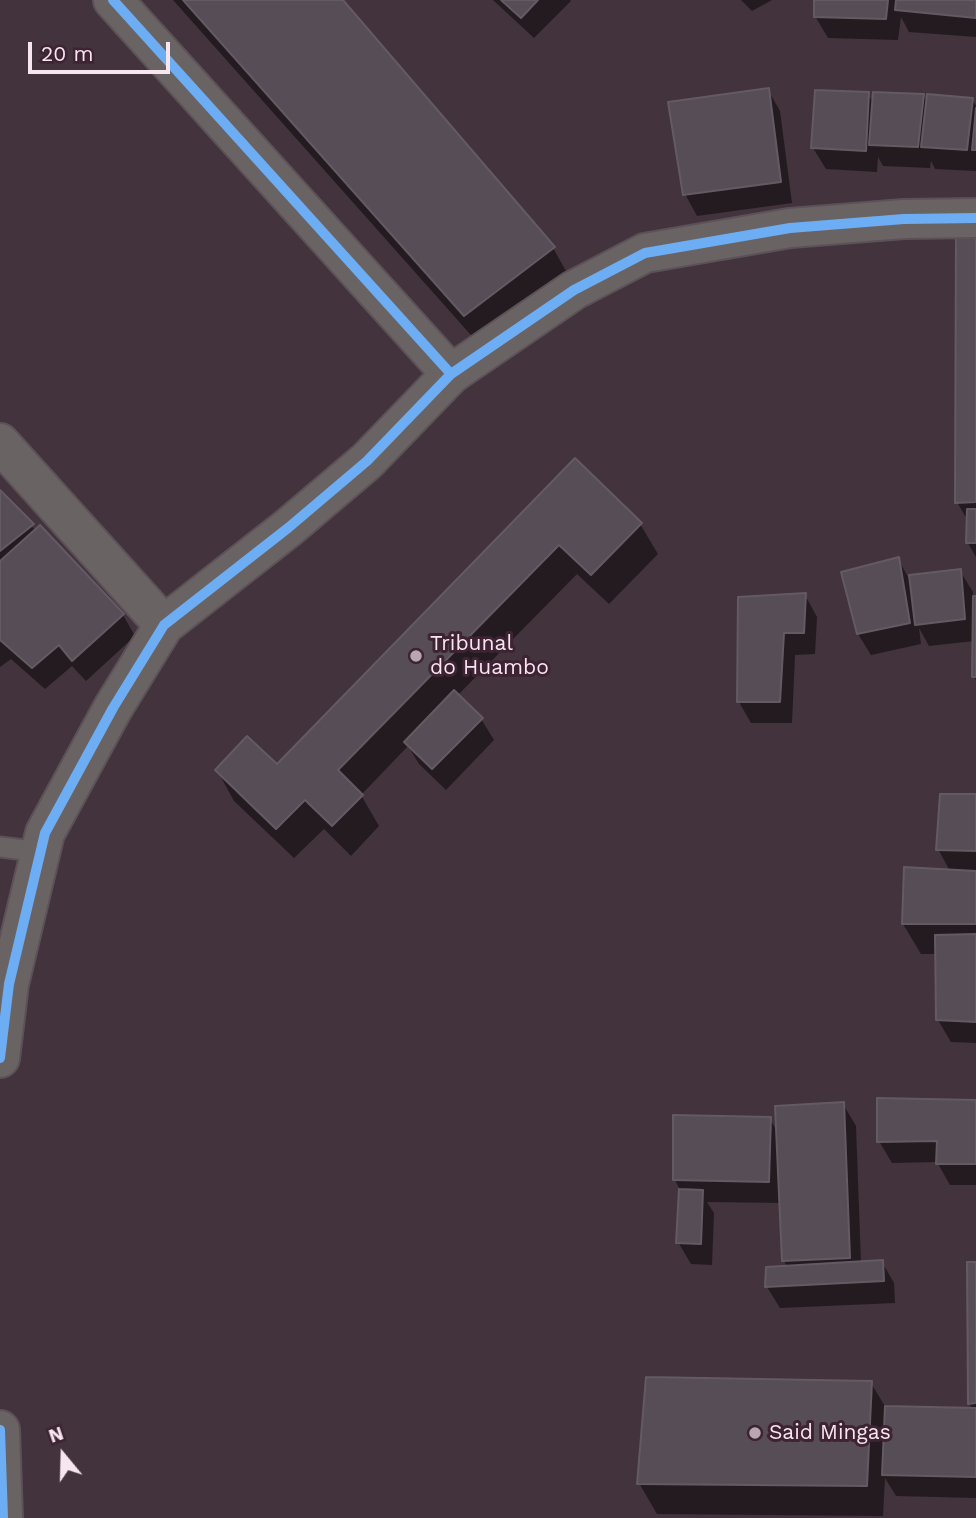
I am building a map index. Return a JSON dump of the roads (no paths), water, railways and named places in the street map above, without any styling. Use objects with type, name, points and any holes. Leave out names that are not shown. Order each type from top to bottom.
[{"type":"street","points":[[113,0],[451,374]]},
{"type":"street","points":[[0,1058],[9,984],[45,833],[113,708],[164,625],[288,528],[367,461],[451,374],[574,290],[645,253],[790,228],[904,219],[976,218]]},
{"type":"street","points":[[0,443],[164,625]]},
{"type":"street","points":[[0,1430],[3,1518]]},
{"type":"lane","points":[[0,847],[40,852]]},
{"type":"place","name":"Tribunal do Huambo","points":[[416,656]]},
{"type":"place","name":"Said Mingas","points":[[755,1433]]}]
